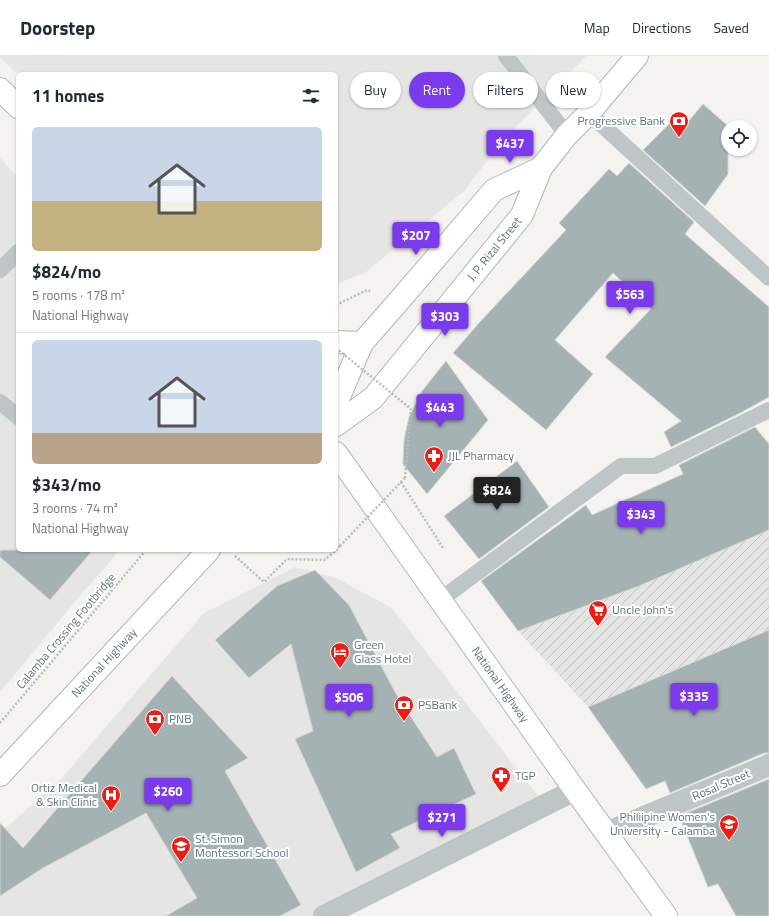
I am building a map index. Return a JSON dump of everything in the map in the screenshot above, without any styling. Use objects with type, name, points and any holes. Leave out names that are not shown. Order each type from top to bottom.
[{"type":"main road","name":"J. P. Rizal Street","points":[[338,424],[373,398],[522,215],[541,168],[567,135],[589,113],[637,56]]},
{"type":"main road","points":[[0,89],[16,105]]},
{"type":"main road","name":"J. P. Rizal Street","points":[[338,399],[362,343],[494,190],[541,168]]},
{"type":"main road","points":[[338,342],[362,343]]},
{"type":"main road","name":"National Highway","points":[[338,456],[666,916]]},
{"type":"main road","name":"National Highway","points":[[0,775],[207,552]]},
{"type":"street","name":"Rosal Street","points":[[606,833],[769,765]]},
{"type":"street","points":[[324,916],[575,790]]},
{"type":"lane","points":[[506,56],[567,135]]},
{"type":"lane","points":[[589,113],[769,278]]},
{"type":"lane","points":[[0,270],[16,254]]},
{"type":"lane","points":[[0,402],[16,415]]},
{"type":"lane","points":[[440,600],[621,466],[655,466],[769,410]]},
{"type":"path","points":[[338,304],[367,290]]},
{"type":"path","points":[[338,350],[411,409],[405,478],[340,546]]},
{"type":"path","points":[[402,482],[443,548]]},
{"type":"path","name":"Calamba Crossing Footbridge","points":[[0,723],[144,552]]},
{"type":"path","points":[[235,555],[264,582],[287,559],[324,560],[334,552]]},
{"type":"shaded area","points":[[0,56],[586,56],[570,72],[546,72],[546,96],[538,105],[538,72],[473,72],[473,108],[535,108],[502,141],[465,190],[365,273],[338,283],[338,72],[16,72],[0,58]]},
{"type":"shaded area","points":[[0,158],[16,176],[16,552],[118,552],[0,692]]},
{"type":"shaded area","points":[[769,530],[769,630],[588,707],[518,631],[639,586]]},
{"type":"shaded area","points":[[295,567],[336,578],[392,608],[548,809],[335,916],[0,916],[0,833],[62,778],[204,613]]},
{"type":"building","points":[[703,104],[721,120],[721,156],[728,156],[728,174],[705,206],[643,150],[678,115],[687,123]]},
{"type":"building","points":[[629,163],[694,222],[685,234],[769,307],[769,397],[671,447],[664,432],[681,421],[605,357],[651,309],[613,273],[555,340],[593,374],[546,430],[453,353],[478,324],[566,230],[559,223],[609,169],[617,176]]},
{"type":"building","points":[[446,361],[488,420],[427,494],[403,464],[404,440],[409,417],[422,391]]},
{"type":"building","points":[[755,427],[769,444],[769,530],[639,586],[518,631],[481,581],[586,505],[592,515],[683,474],[679,465]]},
{"type":"building","points":[[517,461],[549,507],[479,559],[444,516]]},
{"type":"building","points":[[0,550],[16,550],[16,552],[91,552],[50,600],[0,557]]},
{"type":"building","points":[[315,570],[349,605],[396,694],[437,757],[454,748],[476,794],[391,834],[400,848],[356,872],[295,739],[313,731],[291,644],[249,678],[215,640],[277,586]]},
{"type":"building","points":[[769,630],[769,753],[764,753],[670,793],[665,781],[646,789],[588,707]]},
{"type":"building","points":[[172,676],[248,758],[225,771],[301,905],[280,916],[166,916],[197,898],[146,813],[43,868],[0,896],[0,823],[23,848]]},
{"type":"building","name":"Philiipine Women's University - Calamba","points":[[769,779],[769,916],[736,916],[718,884],[708,887],[679,816]]},
{"type":"place","name":"Progressive Bank","points":[[679,138]]},
{"type":"place","name":"JJL Pharmacy","points":[[434,473]]},
{"type":"place","name":"Uncle John's","points":[[598,627]]},
{"type":"place","name":"Green Glass Hotel","points":[[340,669]]},
{"type":"place","name":"PSBank","points":[[404,722]]},
{"type":"place","name":"PNB","points":[[155,736]]},
{"type":"place","name":"TGP","points":[[501,793]]},
{"type":"place","name":"Ortiz Medical & Skin Clinic","points":[[111,812]]},
{"type":"place","name":"Philiipine Women's University - Calamba","points":[[729,841]]},
{"type":"place","name":"St. Simon Montessori School","points":[[181,863]]}]
